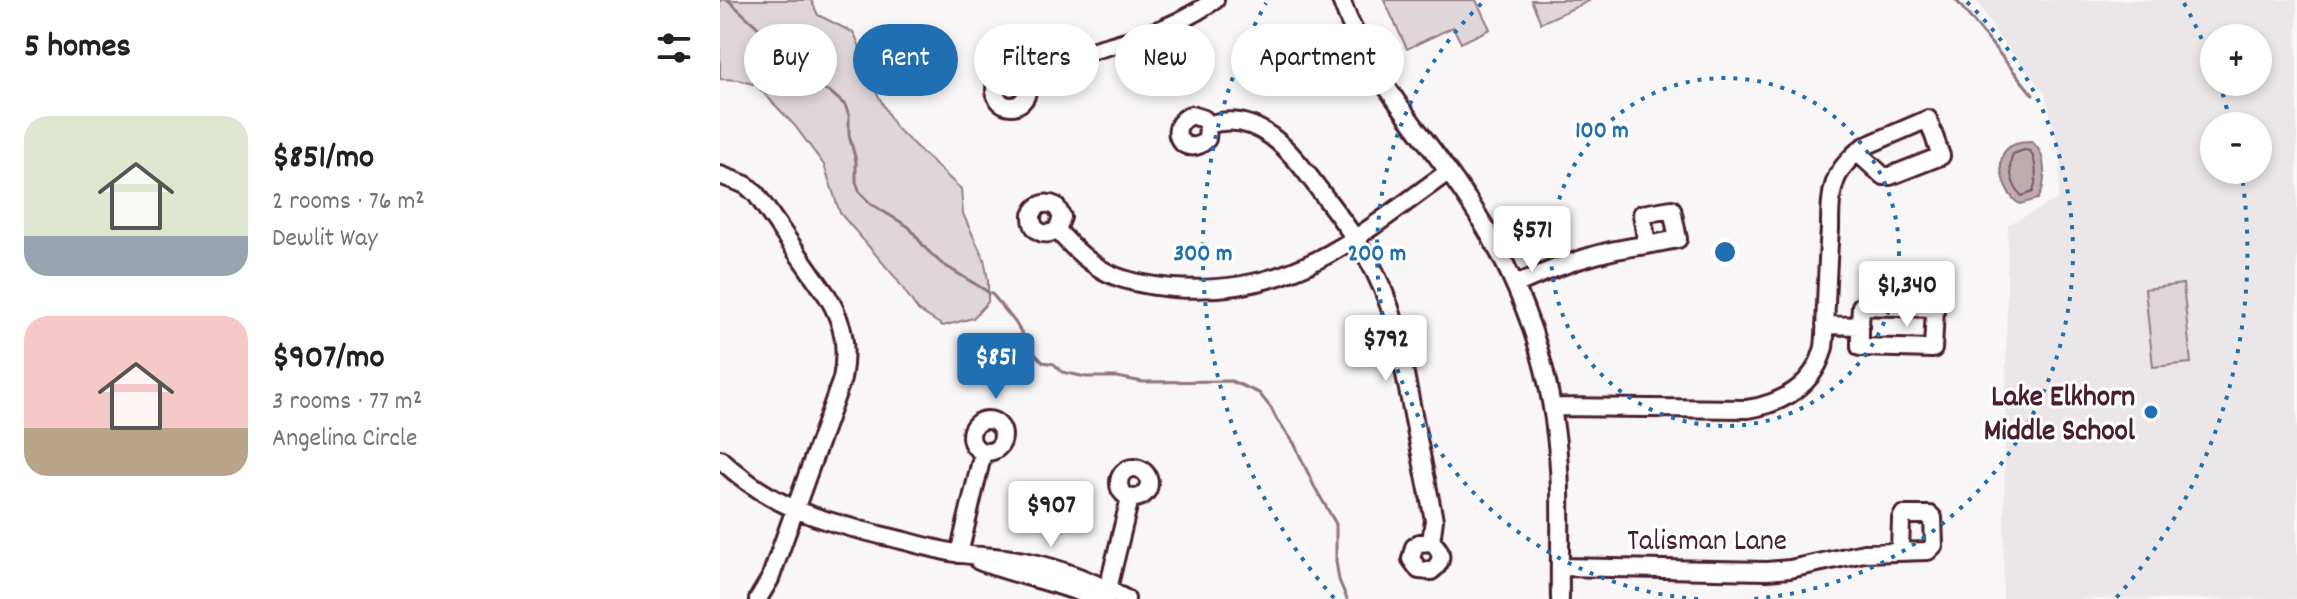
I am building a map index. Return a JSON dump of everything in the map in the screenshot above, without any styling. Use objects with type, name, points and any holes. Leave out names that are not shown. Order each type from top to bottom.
[{"type":"street","points":[[1099,48],[1168,27],[1215,0]]},
{"type":"street","points":[[1341,0],[1372,68],[1476,211],[1515,285],[1538,348],[1557,435],[1560,599]]},
{"type":"street","points":[[1552,407],[1747,409],[1788,396],[1807,380],[1820,359],[1824,345],[1833,194],[1839,174],[1857,152],[1871,143],[1928,119],[1941,156],[1883,176],[1857,152]]},
{"type":"street","points":[[1208,125],[1219,121],[1243,122],[1277,139],[1356,238],[1381,280],[1395,324],[1434,520],[1431,542]]},
{"type":"street","points":[[1057,230],[1088,262],[1116,277],[1145,285],[1200,289],[1243,285],[1314,263],[1356,238],[1448,172]]},
{"type":"street","points":[[720,175],[746,185],[766,207],[828,297],[843,327],[846,344],[842,379],[770,579],[758,599]]},
{"type":"street","points":[[1515,285],[1573,261],[1616,248],[1647,245]]},
{"type":"street","points":[[1861,306],[1935,308],[1933,349],[1860,347],[1860,326],[1861,306]]},
{"type":"street","points":[[1825,325],[1860,326]]},
{"type":"street","points":[[959,554],[983,452]]},
{"type":"street","points":[[720,459],[752,487],[822,520],[959,554],[1006,572],[1126,599]]},
{"type":"street","points":[[1103,596],[1130,498]]},
{"type":"street","name":"Talisman Lane","points":[[1560,567],[1767,571],[1864,553],[1900,552]]},
{"type":"shaded area","points":[[720,0],[811,0],[818,15],[836,24],[744,24],[744,81],[720,79]]},
{"type":"shaded area","points":[[1384,0],[1476,0],[1490,29],[1461,43],[1453,27],[1407,49],[1404,24],[1395,24]]},
{"type":"shaded area","points":[[1531,0],[1588,0],[1589,1],[1541,23]]},
{"type":"shaded area","name":"Lake Elkhorn Middle School","points":[[1976,0],[2297,0],[2297,599],[2003,599],[2008,225],[2058,199],[2061,161],[2045,93],[2000,38]]},
{"type":"shaded area","points":[[837,24],[853,32],[853,96],[878,96],[895,127],[961,189],[963,214],[984,259],[988,280],[988,302],[973,318],[943,326],[918,310],[895,277],[840,213],[824,165],[795,126],[766,96],[837,96]]},
{"type":"shaded area","points":[[2183,284],[2191,363],[2153,367],[2145,289]]},
{"type":"water","points":[[2031,142],[2043,160],[2043,185],[2038,199],[2020,204],[2006,188],[2001,163],[2008,148],[2017,143]]},
{"type":"waterway","points":[[728,0],[776,44],[787,63],[804,82],[830,92],[845,105],[860,193],[871,204],[909,227],[941,263],[993,295],[1043,362],[1054,364],[1062,372],[1086,377],[1117,377],[1143,382],[1231,381],[1259,393],[1294,443],[1336,524],[1336,561],[1339,580],[1347,599]]},
{"type":"waterway","points":[[1956,0],[2033,95]]},
{"type":"place","name":"Lake Elkhorn Middle School","points":[[2151,412]]}]
